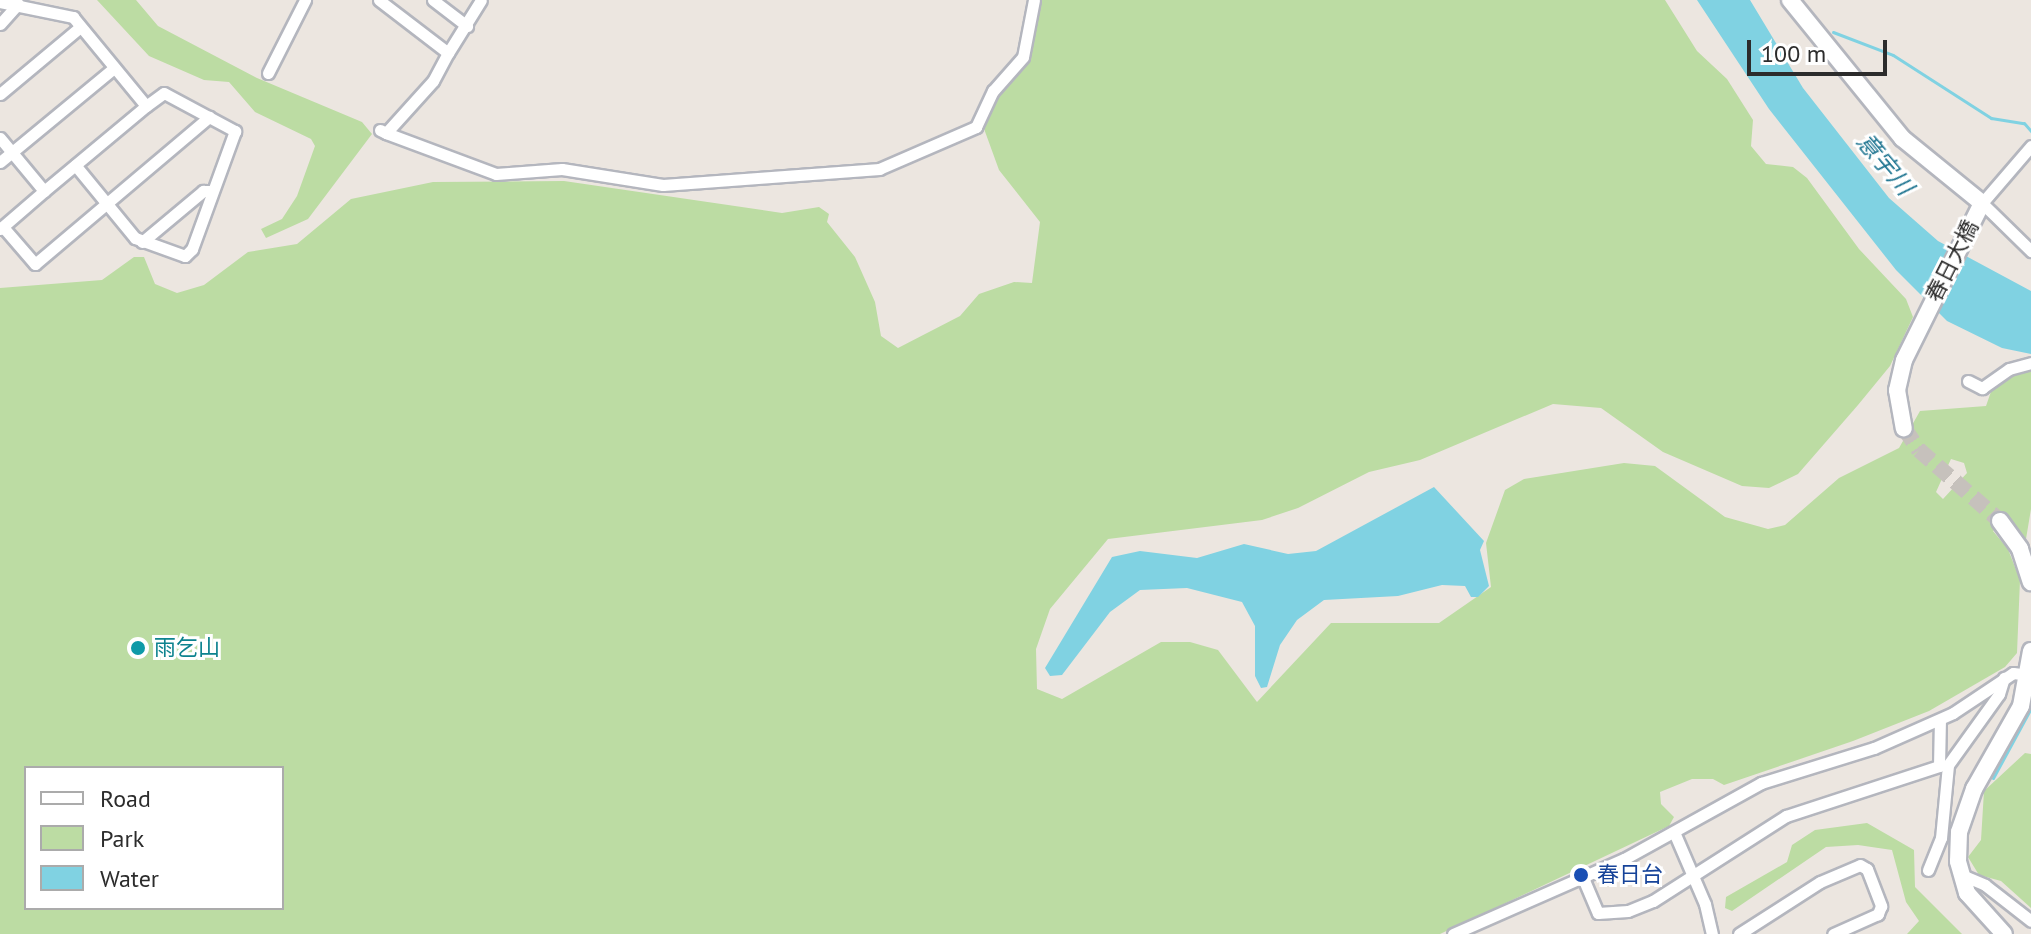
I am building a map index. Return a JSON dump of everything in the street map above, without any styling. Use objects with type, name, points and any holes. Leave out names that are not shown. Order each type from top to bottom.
[{"type":"street","points":[[268,73],[305,0]]},
{"type":"street","points":[[379,0],[448,53]]},
{"type":"street","points":[[433,0],[467,26]]},
{"type":"street","points":[[481,0],[433,81],[383,132],[496,174],[562,169],[663,185],[879,169],[976,127],[993,91],[1023,57],[1034,0]]},
{"type":"street","points":[[1790,0],[1889,124],[2031,251]]},
{"type":"street","points":[[0,2],[73,17],[146,106]]},
{"type":"street","points":[[0,24],[18,4]]},
{"type":"street","points":[[0,94],[79,28]]},
{"type":"street","points":[[0,162],[114,68]]},
{"type":"street","points":[[75,165],[107,205],[142,242],[185,256],[192,249],[235,131],[209,117],[164,93],[75,165],[2,228],[35,264],[107,205],[209,117]]},
{"type":"street","points":[[0,138],[44,191]]},
{"type":"street","points":[[1980,206],[2031,146]]},
{"type":"street","points":[[142,242],[203,191],[212,191]]},
{"type":"street","name":"春日大橋","points":[[1904,428],[1898,382],[1925,314],[1980,206]]},
{"type":"street","points":[[1968,381],[1982,388],[2009,369],[2031,363]]},
{"type":"street","points":[[2000,521],[2020,549],[2031,582]]},
{"type":"street","points":[[2004,934],[1973,903],[1962,875],[1958,842],[1963,813],[2016,719],[2030,674],[2031,651]]},
{"type":"street","points":[[1453,934],[1583,878],[1761,783],[1874,748],[1940,720],[2004,678],[2030,674]]},
{"type":"street","points":[[1583,878],[1593,909],[1603,914],[1640,906],[1694,877],[1786,816],[1944,764],[1999,694],[2004,678]]},
{"type":"street","points":[[1928,870],[1941,838],[1944,764],[1940,720]]},
{"type":"street","points":[[1674,832],[1694,877],[1712,934]]},
{"type":"street","points":[[1739,934],[1820,882],[1860,865],[1867,869],[1881,906],[1878,914],[1833,934]]},
{"type":"street","points":[[1962,875],[1985,885],[2031,921]]},
{"type":"green space","points":[[97,0],[136,0],[158,26],[257,78],[362,122],[372,134],[308,219],[266,238],[261,229],[282,219],[297,196],[315,146],[311,139],[255,112],[229,82],[204,80],[149,56]]},
{"type":"green space","points":[[1039,0],[1665,0],[1697,51],[1727,79],[1753,120],[1751,146],[1766,164],[1793,167],[1807,178],[1859,249],[1906,299],[1913,317],[1890,366],[1858,405],[1798,474],[1769,488],[1742,486],[1663,452],[1601,408],[1553,404],[1420,460],[1369,472],[1298,508],[1262,520],[1108,539],[1050,609],[1036,649],[1037,689],[1062,699],[1161,642],[1190,642],[1218,650],[1257,702],[1331,623],[1439,623],[1491,587],[1486,543],[1505,490],[1524,479],[1624,463],[1655,466],[1725,517],[1768,529],[1785,525],[1839,478],[1899,448],[1920,411],[1986,406],[1994,383],[2011,370],[2031,365],[2031,509],[2025,545],[2008,519],[1993,531],[2008,549],[2020,580],[2017,653],[2005,667],[1929,711],[1853,741],[1724,785],[1713,779],[1692,779],[1660,792],[1661,804],[1674,817],[1669,826],[1440,934],[0,934],[0,288],[102,280],[134,257],[144,257],[155,284],[177,293],[204,285],[248,252],[297,244],[351,199],[433,182],[564,181],[782,213],[819,207],[829,214],[827,222],[855,257],[875,302],[881,336],[898,348],[960,316],[979,294],[1014,282],[1032,283],[1040,222],[999,170],[983,126],[997,94],[1029,57]],"holes":[[[1951,459],[1964,463],[1967,473],[1943,499],[1936,492]]]},
{"type":"green space","points":[[2025,753],[2031,754],[2031,908],[2001,881],[1979,875],[1968,857],[1981,840],[1984,791]]},
{"type":"green space","points":[[1867,823],[1914,850],[1915,887],[1962,934],[1907,934],[1919,921],[1906,902],[1892,850],[1858,845],[1826,847],[1732,911],[1725,908],[1726,897],[1787,862],[1792,845],[1815,830]]},
{"type":"water","points":[[1697,0],[1750,0],[1803,88],[1889,198],[1938,241],[2031,291],[2031,354],[2002,348],[1947,321],[1896,270],[1769,109]]},
{"type":"water","points":[[1434,487],[1484,541],[1480,550],[1489,586],[1478,597],[1471,597],[1465,586],[1442,585],[1398,596],[1324,600],[1297,620],[1280,645],[1267,687],[1261,688],[1255,676],[1255,626],[1242,602],[1187,588],[1140,590],[1110,612],[1062,675],[1050,676],[1045,668],[1112,557],[1140,551],[1197,558],[1244,544],[1288,554],[1316,551]]},
{"type":"waterway","points":[[1833,32],[1893,55],[1991,118],[2024,123],[2031,131]]},
{"type":"waterway","points":[[1993,778],[2031,708]]},
{"type":"tunnel","points":[[1904,428],[1919,450],[2000,521]]},
{"type":"place","name":"雨乞山","points":[[138,648]]},
{"type":"place","name":"春日台","points":[[1581,875]]},
{"type":"water label","name":"意宇川","points":[[1885,164]]}]
